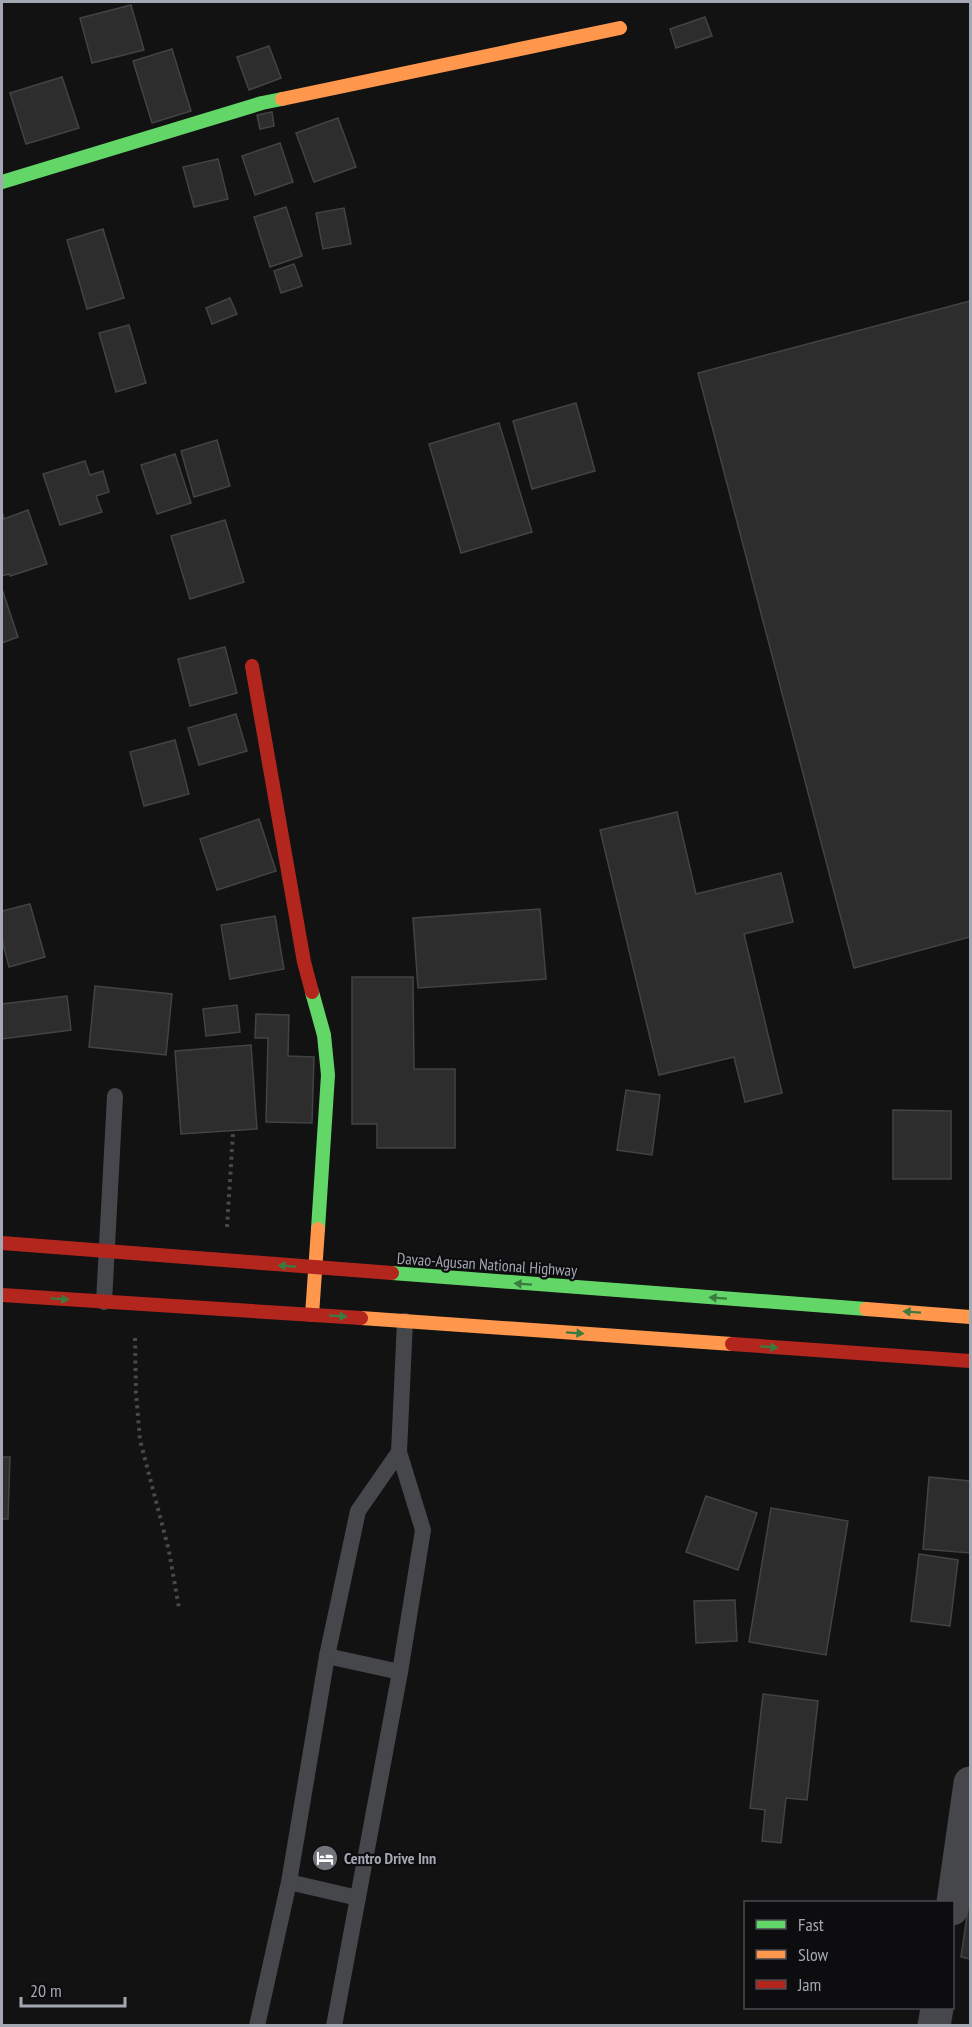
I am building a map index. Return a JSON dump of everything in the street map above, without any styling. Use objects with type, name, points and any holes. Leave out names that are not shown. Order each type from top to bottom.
[{"type":"main road","points":[[2,182],[262,103],[621,28]]},
{"type":"main road","points":[[252,666],[304,962],[324,1035],[328,1075],[312,1315]]},
{"type":"main road","name":"Davao-Agusan National Highway","points":[[2,1243],[970,1317]]},
{"type":"main road","points":[[2,1295],[970,1361]]},
{"type":"street","points":[[953,1901],[970,1783]]},
{"type":"street","points":[[934,2025],[937,2009]]},
{"type":"lane","points":[[104,1302],[115,1096]]},
{"type":"lane","points":[[334,2025],[400,1672],[423,1530],[399,1452],[405,1321]]},
{"type":"lane","points":[[257,2025],[288,1882],[327,1656],[358,1511],[399,1452]]},
{"type":"lane","points":[[327,1656],[400,1672]]},
{"type":"lane","points":[[288,1882],[358,1898]]},
{"type":"path","points":[[225,1260],[233,1133]]},
{"type":"path","points":[[135,1304],[136,1393],[140,1440],[169,1551],[179,1608]]},
{"type":"building","points":[[131,5],[144,50],[92,63],[80,18]]},
{"type":"building","points":[[705,17],[712,36],[676,48],[670,29]]},
{"type":"building","points":[[269,46],[281,78],[249,90],[237,57]]},
{"type":"building","points":[[172,49],[191,111],[152,123],[133,61]]},
{"type":"building","points":[[62,77],[79,128],[26,144],[10,93]]},
{"type":"building","points":[[272,112],[274,126],[260,129],[257,115]]},
{"type":"building","points":[[338,118],[356,167],[314,182],[296,133]]},
{"type":"building","points":[[280,143],[293,182],[255,195],[242,156]]},
{"type":"building","points":[[218,159],[228,199],[194,207],[183,167]]},
{"type":"building","points":[[286,207],[302,256],[270,267],[254,217]]},
{"type":"building","points":[[344,208],[351,244],[323,249],[316,213]]},
{"type":"building","points":[[103,229],[124,298],[87,309],[67,240]]},
{"type":"building","points":[[294,264],[302,286],[281,293],[274,271]]},
{"type":"building","points":[[230,298],[237,314],[212,324],[206,308]]},
{"type":"building","points":[[970,301],[970,937],[854,968],[698,373]]},
{"type":"building","points":[[129,325],[146,383],[116,392],[99,333]]},
{"type":"building","points":[[576,403],[595,471],[532,489],[513,421]]},
{"type":"building","points":[[499,423],[532,532],[461,553],[429,444]]},
{"type":"building","points":[[217,440],[230,486],[194,497],[181,451]]},
{"type":"building","points":[[175,454],[191,503],[157,514],[141,465]]},
{"type":"building","points":[[85,461],[90,475],[103,471],[109,492],[96,496],[102,512],[60,525],[43,474]]},
{"type":"building","points":[[28,510],[47,564],[10,576],[9,574],[2,576],[2,512],[4,519]]},
{"type":"building","points":[[225,520],[244,582],[190,599],[171,536]]},
{"type":"building","points":[[2,589],[18,637],[2,643]]},
{"type":"building","points":[[225,647],[237,693],[190,706],[178,659]]},
{"type":"building","points":[[236,714],[247,751],[199,765],[188,728]]},
{"type":"building","points":[[175,740],[189,794],[144,806],[130,752]]},
{"type":"building","points":[[677,812],[696,894],[781,873],[793,922],[744,934],[782,1093],[745,1102],[734,1057],[659,1075],[600,830]]},
{"type":"building","points":[[259,819],[276,871],[217,890],[200,839]]},
{"type":"building","points":[[30,904],[45,957],[9,967],[2,940],[2,911]]},
{"type":"building","points":[[540,909],[546,979],[418,988],[413,918]]},
{"type":"building","points":[[275,916],[284,969],[230,979],[221,925]]},
{"type":"building","points":[[352,977],[413,977],[414,1069],[455,1069],[455,1148],[377,1148],[377,1124],[352,1124]]},
{"type":"building","points":[[95,986],[172,994],[166,1055],[89,1047]]},
{"type":"building","points":[[67,996],[71,1030],[2,1039],[2,1004]]},
{"type":"building","points":[[237,1005],[240,1032],[206,1036],[203,1009]]},
{"type":"building","points":[[256,1014],[289,1015],[288,1056],[314,1057],[312,1123],[266,1122],[268,1038],[255,1038]]},
{"type":"building","points":[[251,1045],[257,1129],[181,1134],[175,1051]]},
{"type":"building","points":[[626,1090],[660,1095],[652,1155],[617,1150]]},
{"type":"building","points":[[893,1110],[951,1111],[951,1179],[893,1179]]},
{"type":"building","points":[[2,1457],[10,1457],[8,1519],[2,1519]]},
{"type":"building","points":[[929,1477],[970,1481],[970,1553],[923,1549]]},
{"type":"building","points":[[706,1496],[757,1513],[738,1570],[686,1552]]},
{"type":"building","points":[[771,1508],[848,1521],[826,1655],[749,1642]]},
{"type":"building","points":[[919,1554],[958,1560],[950,1626],[911,1621]]},
{"type":"building","points":[[735,1600],[737,1641],[696,1643],[694,1601]]},
{"type":"building","points":[[763,1694],[818,1701],[807,1800],[786,1798],[781,1843],[762,1841],[765,1810],[750,1808]]},
{"type":"building","points":[[970,1895],[970,1959],[961,1957]]},
{"type":"traffic: fast","points":[[2,182],[262,103],[282,99]]},
{"type":"traffic: fast","points":[[312,992],[324,1035],[328,1075],[318,1229]]},
{"type":"traffic: fast","points":[[392,1273],[866,1309]]},
{"type":"traffic: slow","points":[[282,99],[620,28]]},
{"type":"traffic: slow","points":[[312,1315],[318,1229]]},
{"type":"traffic: slow","points":[[866,1309],[970,1317]]},
{"type":"traffic: slow","points":[[361,1318],[732,1344]]},
{"type":"traffic: jam","points":[[252,666],[304,962],[312,992]]},
{"type":"traffic: jam","points":[[2,1243],[392,1273]]},
{"type":"traffic: jam","points":[[2,1295],[361,1318]]},
{"type":"traffic: jam","points":[[732,1344],[970,1361]]},
{"type":"place","name":"Centro Drive Inn","points":[[325,1858]]}]
